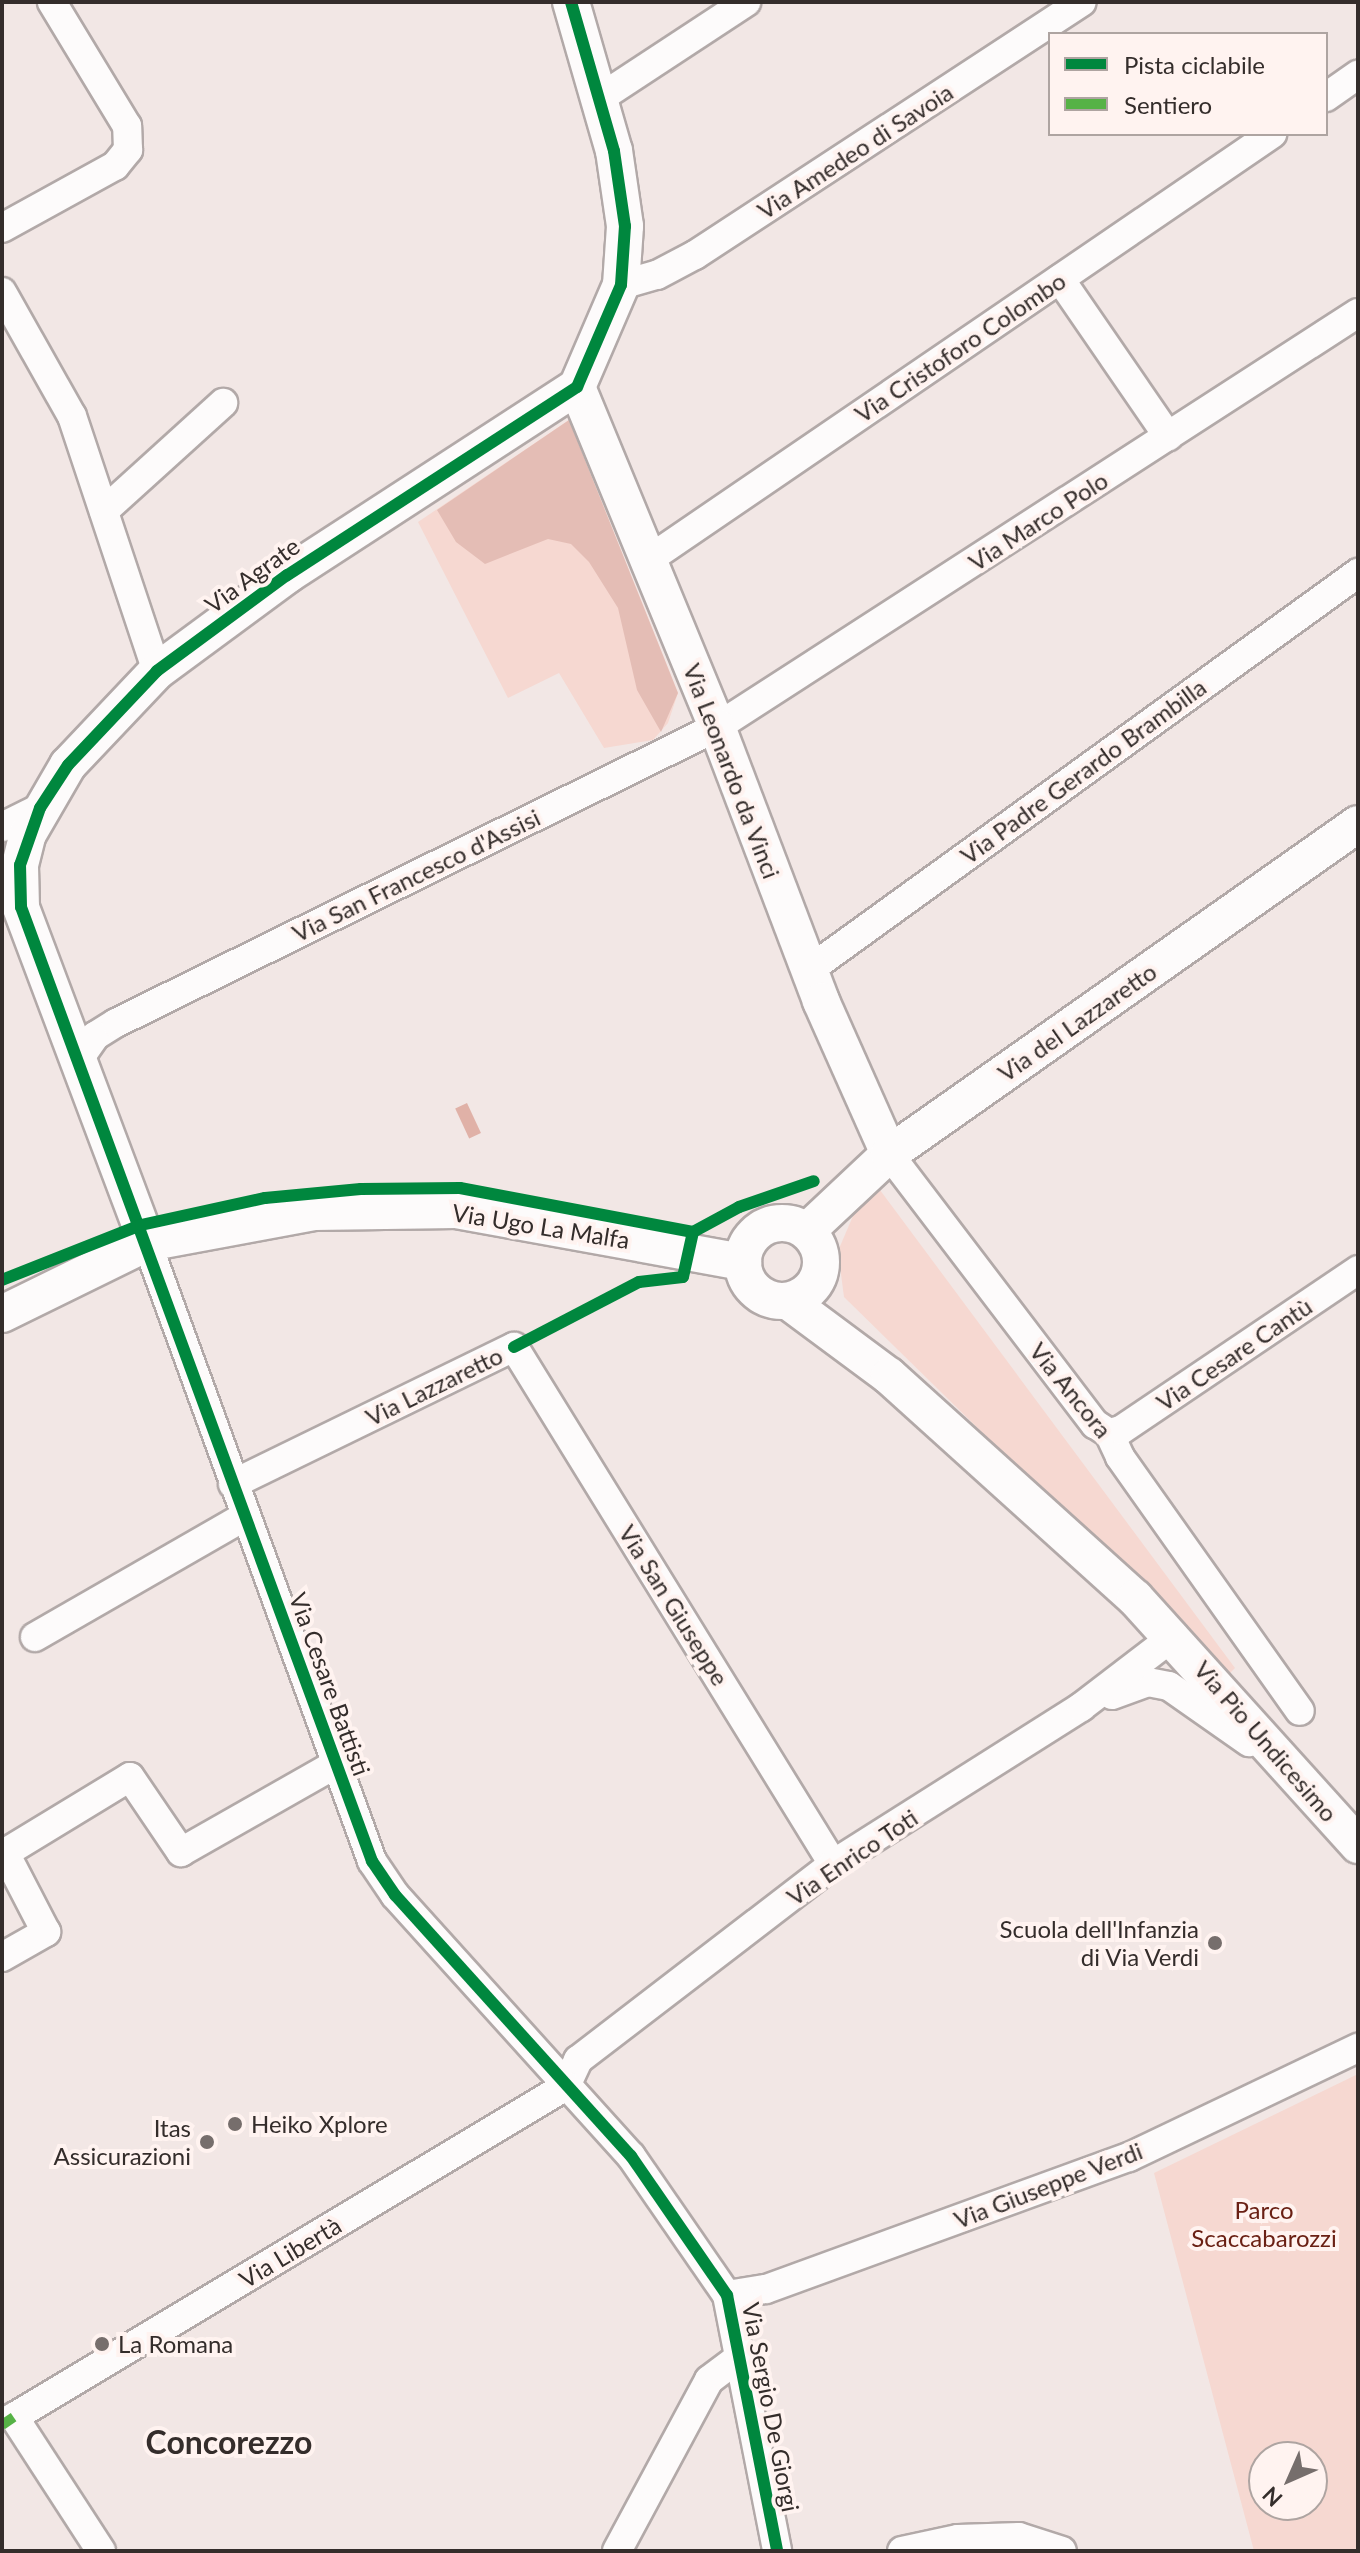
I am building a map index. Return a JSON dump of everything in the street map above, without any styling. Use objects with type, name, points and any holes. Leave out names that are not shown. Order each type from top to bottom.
[{"type":"street","points":[[2,228],[115,166],[128,150],[127,126],[52,2]]},
{"type":"street","points":[[571,2],[600,98],[623,211],[621,285],[577,387]]},
{"type":"street","points":[[600,98],[746,2]]},
{"type":"street","name":"Via Amedeo di Savoia","points":[[621,285],[695,255],[1082,2]]},
{"type":"street","points":[[1328,96],[1358,75]]},
{"type":"street","name":"Via Cristoforo Colombo","points":[[648,560],[1269,136]]},
{"type":"street","points":[[1060,279],[1168,436]]},
{"type":"street","points":[[2,292],[72,416],[157,671]]},
{"type":"street","name":"Via Marco Polo","points":[[717,727],[1358,313]]},
{"type":"street","name":"Via Leonardo da Vinci","points":[[577,387],[717,727],[809,970],[889,1154]]},
{"type":"street","name":"Via Agrate","points":[[147,1243],[52,992],[11,902],[40,808],[68,765],[157,671],[287,575],[577,387]]},
{"type":"street","points":[[104,511],[223,403]]},
{"type":"street","name":"Via Padre Gerardo Brambilla","points":[[809,970],[1358,573]]},
{"type":"street","name":"Via San Francesco d'Assisi","points":[[77,1062],[95,1036],[116,1023],[717,727]]},
{"type":"street","points":[[2,827],[40,808]]},
{"type":"street","name":"Via del Lazzaretto","points":[[807,1231],[889,1154],[1358,824]]},
{"type":"street","points":[[52,992],[71,1011],[116,1023]]},
{"type":"street","name":"Via Ancora","points":[[889,1154],[1095,1424],[1109,1433],[1120,1457],[1300,1711]]},
{"type":"street","name":"Via Ugo La Malfa","points":[[2,1314],[147,1243],[314,1212],[456,1210],[743,1262]]},
{"type":"street","points":[[851,1344],[818,1279],[821,1253],[807,1231],[796,1225],[771,1224],[751,1238],[743,1262],[745,1275],[762,1296],[788,1301],[851,1344],[1174,1636]]},
{"type":"street","name":"Via Cesare Battisti","points":[[147,1243],[244,1517],[372,1861],[395,1895],[566,2086]]},
{"type":"street","name":"Via Cesare Cantù","points":[[1109,1433],[1121,1430],[1358,1270]]},
{"type":"street","points":[[788,1301],[800,1297],[818,1279]]},
{"type":"street","name":"Via Lazzaretto","points":[[233,1484],[514,1347]]},
{"type":"street","name":"Via San Giuseppe","points":[[514,1347],[833,1864]]},
{"type":"street","points":[[35,1637],[244,1517]]},
{"type":"street","name":"Via Enrico Toti","points":[[566,2086],[578,2060],[833,1864],[1081,1707],[1174,1636]]},
{"type":"street","name":"Via Pio Undicesimo","points":[[1174,1636],[1290,1774],[1358,1845]]},
{"type":"street","name":"Via Enrico Toti","points":[[1081,1707],[1148,1682],[1169,1686],[1290,1774]]},
{"type":"street","points":[[2,1957],[46,1932],[5,1853],[130,1777],[181,1852],[336,1764]]},
{"type":"street","name":"Via Giuseppe Verdi","points":[[727,2295],[766,2289],[1129,2157],[1358,2048]]},
{"type":"street","name":"Via Sergio De Giorgi","points":[[566,2086],[631,2156],[727,2295],[777,2551]]},
{"type":"street","name":"Via Libertà","points":[[101,2551],[14,2417],[566,2086]]},
{"type":"street","points":[[617,2551],[709,2380],[738,2358]]},
{"type":"street","points":[[902,2551],[958,2539],[1019,2537],[1062,2551]]},
{"type":"green space","points":[[569,420],[678,693],[668,723],[653,740],[604,748],[559,673],[508,698],[418,522]]},
{"type":"green space","points":[[877,1186],[1235,1668],[1229,1674],[844,1297],[838,1251],[859,1202]]},
{"type":"green space","name":"Parco Scaccabarozzi","points":[[1358,2074],[1358,2551],[1254,2551],[1154,2173]]},
{"type":"shaded area","points":[[569,420],[678,693],[661,732],[637,690],[618,608],[589,562],[571,544],[548,539],[485,564],[456,542],[437,510]]},
{"type":"shaded area","points":[[467,1103],[481,1133],[469,1138],[455,1108]]},
{"type":"marked path","points":[[2,2425],[14,2417]]},
{"type":"cycle path","points":[[571,2],[614,151],[625,226],[621,285],[577,387],[287,575],[157,671],[68,765],[40,808],[20,865],[21,907],[372,1861],[395,1895],[631,2156],[727,2295],[777,2551]]},
{"type":"cycle path","points":[[2,1280],[141,1225],[265,1198],[361,1189],[460,1188],[693,1232],[739,1207],[814,1181]]},
{"type":"cycle path","points":[[514,1347],[639,1282],[683,1277],[693,1232]]},
{"type":"place","name":"Scuola dell'Infanzia di Via Verdi","points":[[1215,1943]]},
{"type":"place","name":"Heiko Xplore","points":[[235,2124]]},
{"type":"place","name":"Itas Assicurazioni","points":[[207,2142]]},
{"type":"place","name":"La Romana","points":[[102,2344]]},
{"type":"district","name":"Concorezzo","points":[[229,2442]]}]
